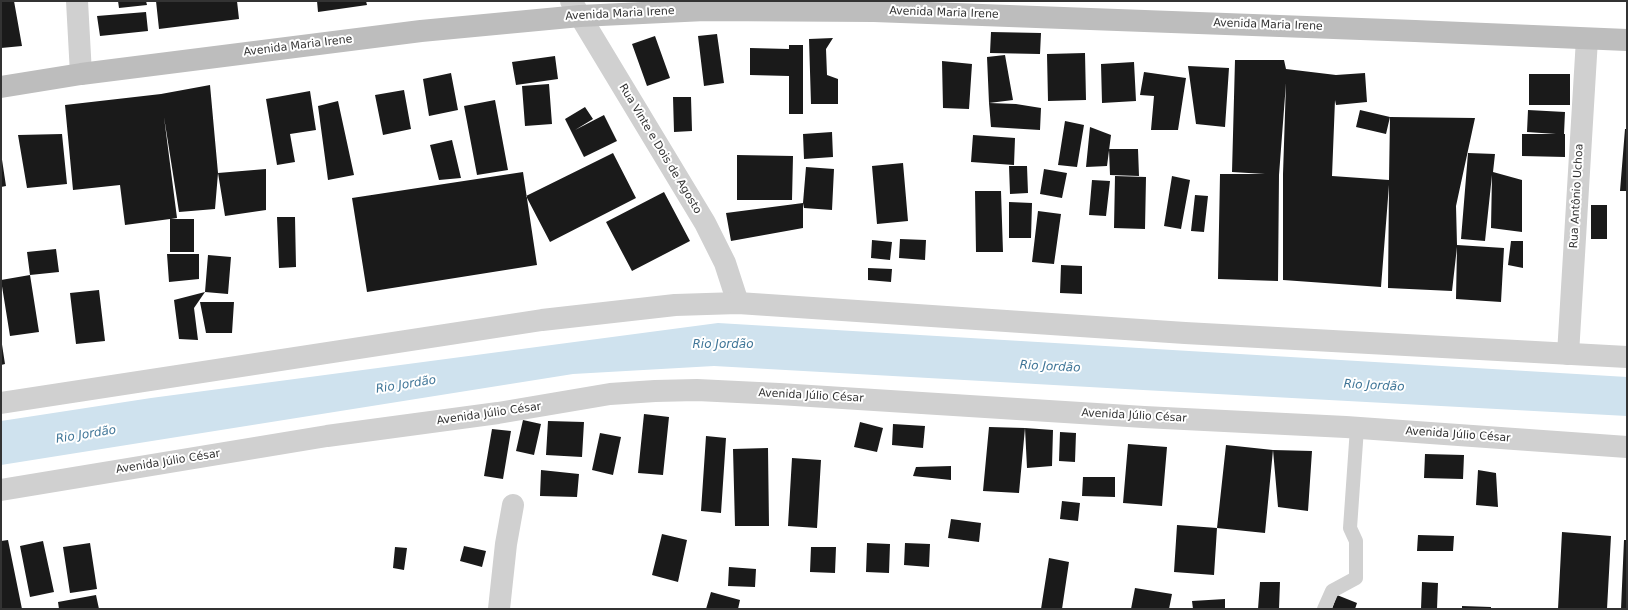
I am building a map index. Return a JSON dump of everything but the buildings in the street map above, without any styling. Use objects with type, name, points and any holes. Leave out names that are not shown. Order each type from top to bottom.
[{"type":"main road","name":"Avenida Maria Irene","points":[[1,87],[81,74],[421,31],[576,8],[874,11],[1627,40]]},
{"type":"street","points":[[77,1],[81,74]]},
{"type":"street","name":"Rua Vinte e Dois de Agosto","points":[[576,8],[705,223],[725,263],[738,302]]},
{"type":"street","name":"Rua Antônio Uchoa","points":[[1568,354],[1587,38]]},
{"type":"street","points":[[1,403],[542,320],[675,305],[738,302],[1186,333],[1627,358]]},
{"type":"street","name":"Avenida Júlio César","points":[[1,490],[327,436],[498,413],[610,394],[655,391],[697,390],[771,394],[1144,417],[1357,428],[1627,447]]},
{"type":"street","points":[[499,609],[506,544],[513,505]]},
{"type":"lane","points":[[1324,609],[1332,591],[1356,578],[1356,541],[1350,528],[1357,428]]},
{"type":"water","name":"Rio Jordão","points":[[718,323],[1627,377],[1627,416],[714,366],[573,374],[1,465],[1,421],[151,398]]}]
